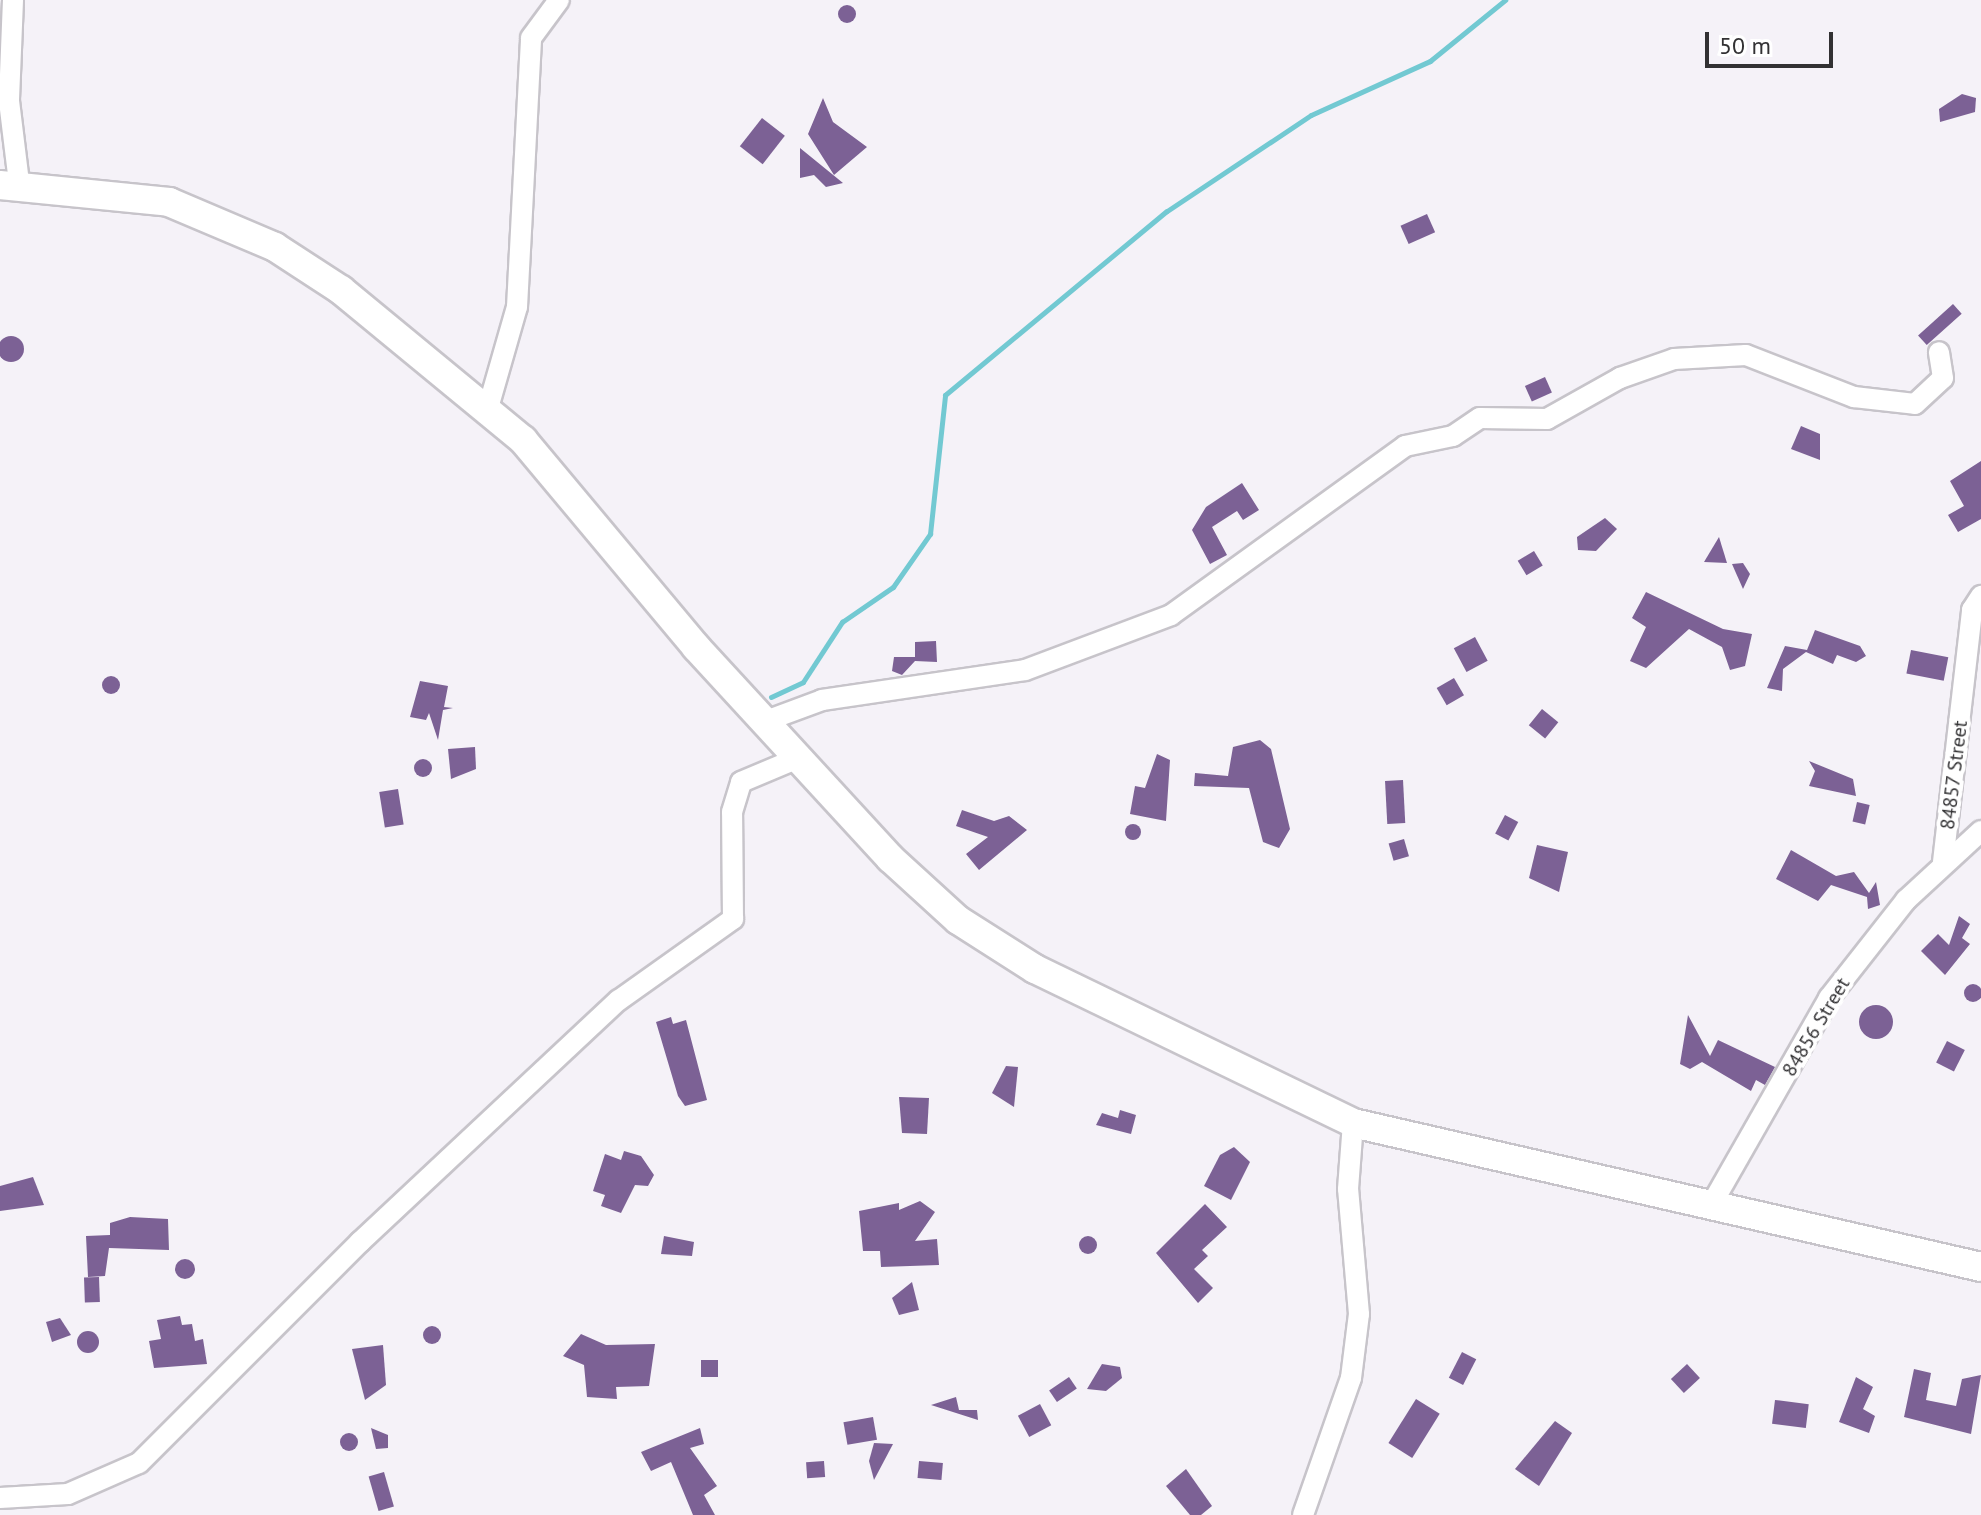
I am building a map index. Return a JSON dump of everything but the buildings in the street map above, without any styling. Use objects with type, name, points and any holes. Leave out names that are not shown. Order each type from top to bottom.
[{"type":"street","points":[[13,0],[10,184],[169,202],[275,247],[488,408],[796,759],[958,920],[1035,969],[1353,1123],[1981,1267]]},
{"type":"street","points":[[488,408],[517,307],[531,38],[559,0]]},
{"type":"street","points":[[763,722],[822,700],[1025,670],[1171,615],[1405,446],[1453,436],[1480,418],[1547,419],[1620,378],[1674,359],[1746,355],[1854,397],[1915,404],[1943,378],[1939,352]]},
{"type":"street","name":"84857 Street","points":[[1943,862],[1972,610],[1981,596]]},
{"type":"street","points":[[0,1498],[68,1494],[139,1463],[360,1242],[619,1000],[733,919],[732,812],[741,782],[796,759]]},
{"type":"street","name":"84856 Street","points":[[1710,1207],[1829,998],[1943,862],[1981,831]]},
{"type":"street","points":[[1303,1515],[1351,1378],[1359,1314],[1348,1189],[1353,1123]]},
{"type":"waterway","points":[[771,697],[803,682],[842,622],[893,587],[930,534],[945,395],[1167,211],[1311,115],[1430,61],[1505,0]]}]
